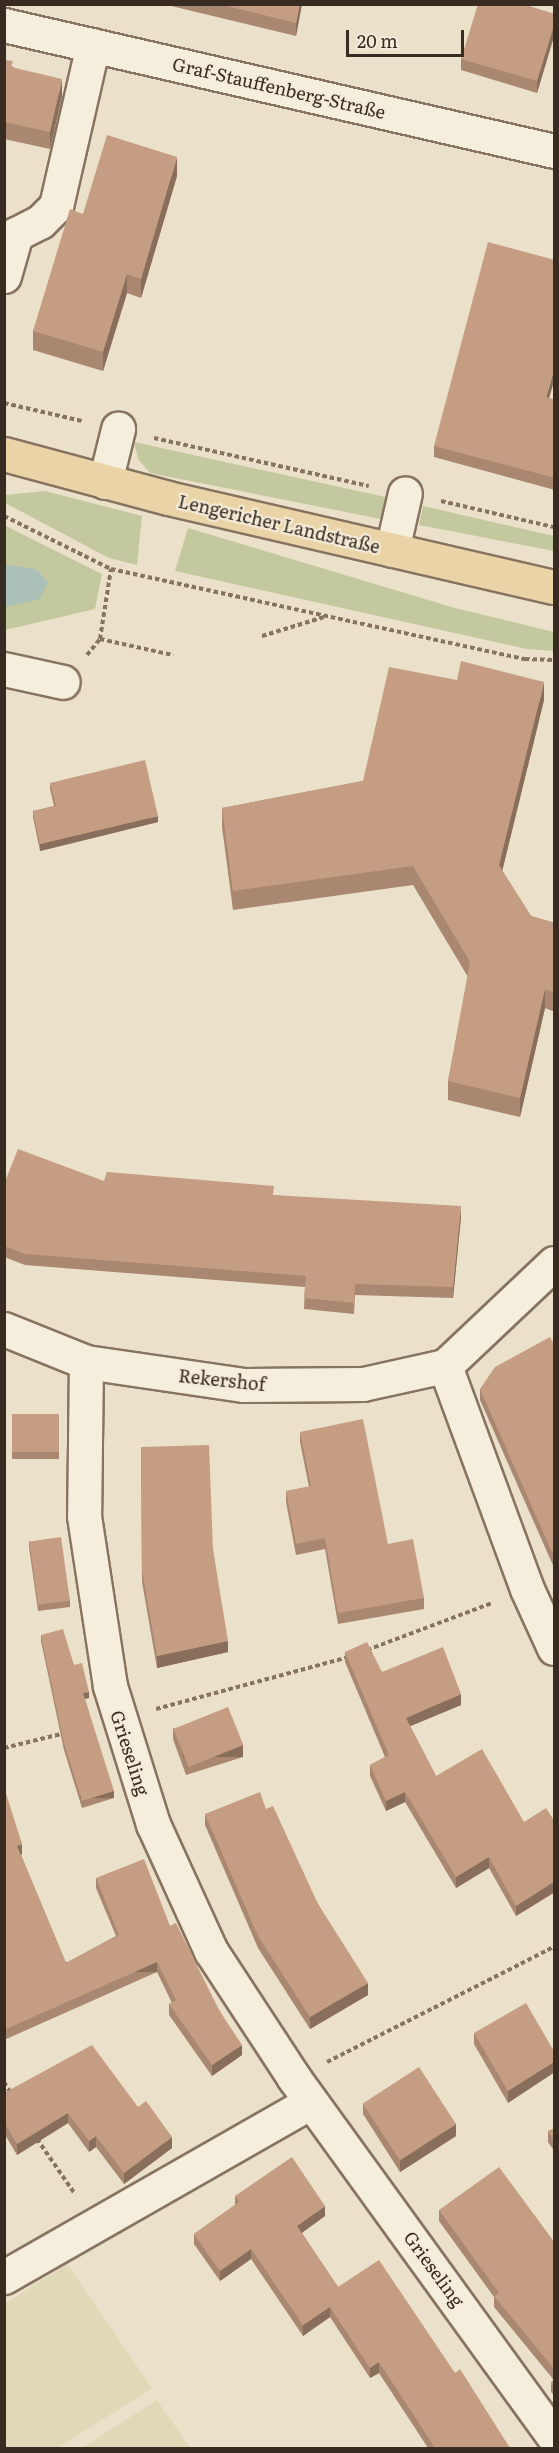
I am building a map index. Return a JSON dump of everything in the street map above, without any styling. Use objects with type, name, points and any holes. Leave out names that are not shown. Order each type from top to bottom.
[{"type":"main road","name":"Lengericher Landstraße","points":[[4,454],[105,482],[555,588]]},
{"type":"street","name":"Graf-Stauffenberg-Straße","points":[[4,25],[555,151]]},
{"type":"street","points":[[4,276],[16,234],[40,222],[56,206],[93,45]]},
{"type":"street","points":[[105,482],[118,429]]},
{"type":"street","points":[[392,550],[405,494]]},
{"type":"street","points":[[4,669],[63,682]]},
{"type":"street","points":[[555,1263],[445,1366],[527,1589],[555,1648]]},
{"type":"street","name":"Rekershof","points":[[4,1329],[86,1362],[244,1385],[363,1384],[445,1366]]},
{"type":"street","name":"Grieseling","points":[[86,1362],[84,1516],[118,1719],[153,1824],[211,1951],[302,2090],[555,2437]]},
{"type":"street","points":[[4,2277],[97,2224],[302,2090]]},
{"type":"path","points":[[4,403],[555,527]]},
{"type":"path","points":[[4,516],[111,569],[525,659],[555,660]]},
{"type":"path","points":[[63,682],[100,639],[111,569]]},
{"type":"path","points":[[262,636],[326,616]]},
{"type":"path","points":[[100,639],[173,654]]},
{"type":"path","points":[[4,1748],[323,1666],[527,1589]]},
{"type":"path","points":[[302,2090],[555,1947]]},
{"type":"path","points":[[4,2082],[16,2102]]},
{"type":"path","points":[[32,2131],[97,2224]]},
{"type":"shaded area","points":[[67,2264],[152,2388],[58,2448],[5,2448],[5,2304]]},
{"type":"shaded area","points":[[157,2400],[190,2448],[82,2448]]},
{"type":"green space","points":[[134,442],[390,498],[386,520],[150,473],[138,459]]},
{"type":"green space","points":[[45,491],[142,516],[137,565],[109,558],[5,503],[5,495]]},
{"type":"green space","points":[[423,506],[554,536],[554,551],[419,525]]},
{"type":"green space","points":[[4,525],[102,574],[95,609],[5,630]]},
{"type":"green space","points":[[188,528],[455,608],[554,632],[554,651],[527,649],[175,571]]},
{"type":"water","points":[[5,565],[36,569],[48,582],[40,599],[5,607]]},
{"type":"building","points":[[219,4],[300,4],[296,23]]},
{"type":"building","points":[[478,4],[523,4],[555,14],[555,22],[537,81],[461,59]]},
{"type":"building","points":[[4,60],[13,61],[11,67],[62,79],[50,132],[4,122]]},
{"type":"building","points":[[107,135],[177,157],[141,279],[127,274],[103,352],[33,331],[70,209],[83,214]]},
{"type":"building","points":[[488,242],[555,260],[555,367],[546,397],[555,400],[555,478],[434,446]]},
{"type":"building","points":[[461,661],[544,682],[499,865],[531,916],[555,923],[555,993],[545,989],[520,1098],[448,1081],[470,962],[413,866],[233,891],[222,808],[363,781],[389,667],[457,680]]},
{"type":"building","points":[[145,760],[158,816],[40,844],[33,811],[56,806],[50,783]]},
{"type":"building","points":[[18,1149],[104,1181],[107,1172],[274,1186],[273,1195],[461,1206],[453,1287],[355,1284],[354,1303],[304,1298],[306,1276],[25,1254],[4,1246],[4,1184]]},
{"type":"building","points":[[550,1337],[555,1346],[555,1559],[480,1389],[495,1367]]},
{"type":"building","points":[[12,1414],[59,1414],[59,1452],[12,1452]]},
{"type":"building","points":[[363,1419],[388,1544],[413,1539],[424,1598],[338,1613],[325,1538],[296,1544],[286,1491],[311,1486],[300,1432]]},
{"type":"building","points":[[209,1445],[213,1550],[228,1641],[157,1656],[142,1570],[141,1447]]},
{"type":"building","points":[[61,1537],[70,1600],[38,1605],[29,1541]]},
{"type":"building","points":[[63,1629],[74,1665],[82,1663],[89,1692],[83,1693],[114,1791],[82,1801],[64,1743],[41,1635]]},
{"type":"building","points":[[367,1642],[382,1672],[443,1647],[461,1694],[406,1718],[436,1776],[482,1749],[524,1822],[546,1808],[555,1822],[555,1881],[516,1906],[489,1857],[456,1877],[405,1792],[386,1801],[370,1765],[389,1755],[345,1652]]},
{"type":"building","points":[[228,1707],[243,1745],[189,1767],[173,1729]]},
{"type":"building","points":[[4,1787],[22,1844],[17,1846],[66,1963],[119,1935],[96,1878],[144,1859],[170,1926],[176,1923],[219,2010],[242,2045],[212,2065],[169,2004],[176,2000],[157,1962],[4,2030]]},
{"type":"building","points":[[260,1792],[266,1809],[273,1806],[318,1904],[368,1983],[310,2017],[258,1936],[205,1814]]},
{"type":"building","points":[[526,2003],[555,2053],[555,2061],[508,2091],[474,2033]]},
{"type":"building","points":[[92,2045],[138,2107],[146,2101],[172,2137],[124,2173],[96,2136],[89,2141],[68,2113],[17,2144],[4,2122],[4,2093]]},
{"type":"building","points":[[419,2067],[456,2124],[400,2161],[363,2103]]},
{"type":"building","points":[[555,2128],[555,2142],[548,2131]]},
{"type":"building","points":[[292,2157],[325,2206],[297,2226],[338,2287],[379,2260],[455,2373],[460,2369],[510,2448],[435,2448],[379,2362],[370,2368],[330,2307],[303,2325],[251,2249],[220,2271],[194,2234],[239,2202],[235,2196]]},
{"type":"building","points":[[499,2167],[555,2243],[555,2370],[494,2296],[499,2293],[439,2210]]}]
